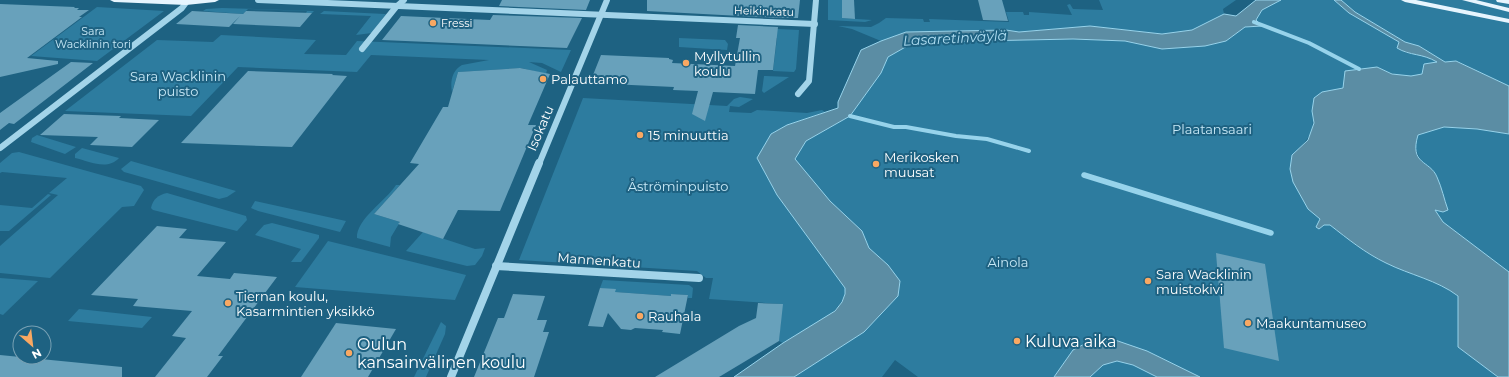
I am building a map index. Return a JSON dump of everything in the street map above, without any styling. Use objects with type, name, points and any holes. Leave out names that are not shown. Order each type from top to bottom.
[{"type":"main road","points":[[114,0],[215,0]]},
{"type":"main road","points":[[1405,0],[1509,21]]},
{"type":"main road","points":[[1466,0],[1509,10]]},
{"type":"main road","points":[[1500,0],[1509,2]]},
{"type":"street","name":"Heikinkatu","points":[[258,0],[600,16],[815,24]]},
{"type":"street","points":[[362,49],[396,7],[404,0]]},
{"type":"street","name":"Isokatu","points":[[451,377],[607,0]]},
{"type":"street","points":[[798,94],[809,81],[816,0]]},
{"type":"street","points":[[0,148],[182,8],[187,1]]},
{"type":"street","name":"Mannenkatu","points":[[496,266],[700,278]]},
{"type":"green space","points":[[828,0],[842,0],[842,18],[872,20],[865,22],[828,20]]},
{"type":"green space","points":[[1099,0],[1236,0],[1223,9],[1224,14],[1192,30],[1162,34],[1090,26],[1019,32],[1006,30],[906,32],[881,41],[852,29],[838,26],[871,27],[886,18],[923,19],[924,22],[930,22],[929,19],[1009,22],[1006,12],[1023,12],[1024,15],[1029,15],[1029,12],[1072,15],[1067,5],[1070,4],[1073,9],[1103,10]]},
{"type":"green space","name":"Ainola","points":[[1281,0],[1334,0],[1349,13],[1400,42],[1397,48],[1406,53],[1423,55],[1437,62],[1424,73],[1411,77],[1393,74],[1377,67],[1343,88],[1322,92],[1312,111],[1313,125],[1309,136],[1292,155],[1320,219],[1319,229],[1324,225],[1330,225],[1357,246],[1378,259],[1450,290],[1458,296],[1458,347],[1498,377],[1200,377],[1147,351],[1073,350],[1054,377],[918,377],[895,360],[882,377],[794,377],[864,332],[898,296],[900,281],[888,265],[869,248],[862,231],[830,201],[795,159],[806,141],[850,116],[881,73],[888,57],[909,45],[932,42],[1073,39],[1125,41],[1162,49],[1205,46],[1226,41],[1245,27],[1261,26],[1256,20],[1262,10]]},
{"type":"green space","points":[[1341,0],[1509,0],[1509,86],[1457,61],[1445,62],[1419,46],[1405,42],[1355,12]]},
{"type":"green space","name":"Sara Wacklinin tori","points":[[97,7],[164,11],[97,61],[31,56]]},
{"type":"green space","points":[[222,8],[314,11],[312,13],[306,13],[307,11],[248,9],[243,14],[203,11],[206,9]]},
{"type":"green space","points":[[324,11],[386,14],[372,33],[356,35],[371,16],[320,14]]},
{"type":"green space","points":[[738,27],[799,30],[796,69],[794,72],[773,71],[777,38],[754,37]]},
{"type":"green space","name":"Sara Wacklinin puisto","points":[[221,35],[316,40],[304,54],[346,55],[357,41],[571,50],[561,72],[542,63],[529,62],[547,70],[546,74],[521,68],[458,72],[452,92],[452,77],[459,67],[462,65],[489,60],[371,55],[357,72],[238,67],[191,116],[65,111],[157,40],[213,42]]},
{"type":"green space","points":[[679,38],[725,40],[728,44],[727,50],[679,47]]},
{"type":"green space","points":[[764,76],[789,77],[764,93],[762,91]]},
{"type":"green space","name":"Åströminpuisto","points":[[740,97],[753,99],[739,107],[730,106],[729,112],[751,113],[757,110],[807,113],[822,110],[825,112],[787,125],[771,134],[757,158],[777,195],[845,288],[844,297],[839,306],[822,321],[783,343],[779,341],[782,304],[709,299],[713,278],[706,278],[697,271],[519,260],[583,98],[727,106],[734,99]]},
{"type":"green space","points":[[1444,127],[1477,129],[1509,134],[1509,272],[1443,222],[1435,210],[1443,212],[1448,210],[1437,176],[1421,161],[1415,147],[1418,135]]},
{"type":"green space","points":[[37,135],[76,147],[65,154],[31,142],[32,138]]},
{"type":"green space","points":[[82,148],[119,158],[114,162],[103,165],[75,158],[75,154]]},
{"type":"green space","points":[[19,152],[141,186],[144,190],[134,206],[122,207],[50,278],[0,273],[0,246],[58,195],[49,193],[67,178],[0,173],[0,163],[12,153]]},
{"type":"green space","points":[[131,161],[236,191],[227,197],[219,199],[124,172],[121,169]]},
{"type":"green space","points":[[396,185],[400,185],[374,214],[400,222],[391,237],[390,247],[357,238],[361,224],[366,217]]},
{"type":"green space","points":[[167,193],[246,216],[247,220],[237,231],[153,210],[151,208],[155,200],[159,196]]},
{"type":"green space","points":[[48,194],[51,195],[9,231],[0,231],[0,205],[32,208]]},
{"type":"green space","points":[[255,201],[346,221],[340,232],[258,211],[251,208]]},
{"type":"green space","points":[[272,223],[319,235],[319,238],[301,262],[291,262],[301,249],[255,235],[264,225]]},
{"type":"green space","points":[[423,232],[475,249],[485,248],[482,256],[475,265],[467,266],[406,251]]},
{"type":"green space","points":[[328,241],[466,275],[455,300],[295,287]]},
{"type":"green space","points":[[0,278],[38,281],[3,315],[0,314]]},
{"type":"green space","points":[[603,280],[689,285],[693,288],[692,298],[688,298],[688,295],[672,294],[671,296],[615,292],[600,288]]},
{"type":"green space","points":[[79,309],[152,317],[142,328],[68,321]]},
{"type":"green space","points":[[441,322],[446,326],[445,334],[426,377],[414,377]]},
{"type":"green space","points":[[1117,361],[1133,365],[1157,377],[1090,377],[1103,365]]},
{"type":"water","name":"Lasaretinväylä","points":[[1256,0],[1281,0],[1262,10],[1256,20],[1262,26],[1245,27],[1226,41],[1205,46],[1162,49],[1125,41],[1073,39],[932,42],[909,45],[888,57],[881,73],[850,116],[806,141],[795,159],[830,201],[862,231],[869,248],[888,265],[900,281],[898,296],[864,332],[794,377],[734,377],[783,343],[835,311],[842,302],[845,294],[845,288],[777,195],[757,158],[771,134],[787,125],[838,108],[838,102],[861,50],[906,32],[1006,30],[1019,32],[1090,26],[1162,34],[1192,30],[1224,14],[1236,16]]},
{"type":"water","points":[[1334,0],[1341,0],[1355,12],[1405,42],[1419,46],[1445,62],[1456,61],[1509,86],[1509,134],[1477,129],[1444,127],[1418,135],[1416,152],[1418,157],[1430,167],[1437,177],[1448,210],[1443,212],[1435,210],[1443,222],[1509,272],[1509,377],[1498,377],[1458,347],[1458,296],[1450,290],[1378,259],[1357,246],[1330,225],[1324,225],[1319,229],[1316,227],[1320,219],[1308,209],[1293,182],[1290,169],[1292,155],[1308,140],[1314,123],[1312,111],[1314,98],[1322,92],[1343,88],[1345,71],[1377,67],[1392,74],[1411,76],[1422,74],[1424,64],[1437,62],[1397,48],[1399,42],[1349,13]]},
{"type":"water","points":[[1092,340],[1115,340],[1147,351],[1200,377],[1157,377],[1133,365],[1117,361],[1103,365],[1090,377],[1054,377],[1073,350]]},
{"type":"building","points":[[502,0],[590,0],[586,10],[499,6]]},
{"type":"building","points":[[647,0],[800,0],[798,18],[780,18],[647,11]]},
{"type":"building","points":[[842,0],[854,0],[855,19],[842,18]]},
{"type":"building","points":[[978,0],[1002,0],[1008,21],[983,20]]},
{"type":"building","points":[[0,4],[75,7],[74,8],[79,8],[77,10],[89,10],[79,17],[82,17],[27,58],[58,61],[58,64],[0,77]]},
{"type":"building","points":[[192,11],[243,14],[246,11],[312,13],[300,27],[233,24],[240,16],[229,27],[176,24]]},
{"type":"building","points":[[493,15],[582,18],[567,48],[382,40],[401,16],[490,20]]},
{"type":"building","points":[[738,25],[778,27],[773,70],[758,70],[755,94],[713,92],[705,121],[692,114],[698,91],[673,90],[674,87],[610,84],[611,81],[591,80],[601,55],[669,58],[673,60],[672,63],[735,66],[740,38],[736,38]]},
{"type":"building","points":[[71,62],[93,63],[14,124],[9,123],[0,130],[0,113]]},
{"type":"building","points":[[520,68],[550,74],[528,125],[536,125],[500,211],[458,210],[443,239],[398,224],[400,222],[374,214],[419,164],[410,163],[443,107],[448,107],[458,72]]},
{"type":"building","points":[[248,71],[333,74],[332,75],[347,76],[292,147],[181,143]]},
{"type":"building","points":[[64,114],[121,116],[119,118],[159,120],[132,147],[90,145],[98,137],[40,135]]},
{"type":"building","name":"Tiernan koulu, Kasarmintien yksikkö","points":[[157,226],[187,229],[179,238],[226,242],[197,276],[230,279],[234,273],[277,277],[218,356],[223,356],[207,377],[155,377],[186,338],[172,336],[192,311],[133,306],[138,299],[91,295]]},
{"type":"building","name":"Maakuntamuseo","points":[[1216,253],[1265,264],[1279,361],[1224,348]]},
{"type":"building","points":[[600,288],[616,289],[615,292],[671,296],[671,294],[688,295],[680,334],[662,332],[663,330],[635,328],[631,330],[621,329],[608,313],[603,327],[588,326]]},
{"type":"building","points":[[513,294],[545,296],[537,320],[547,320],[543,332],[549,332],[534,377],[474,377],[498,318],[504,318]]},
{"type":"building","points":[[758,303],[783,304],[779,341],[719,377],[655,377],[739,326],[756,318]]},
{"type":"building","name":"Oulun kansainvälinen koulu","points":[[336,323],[396,329],[368,377],[301,377]]},
{"type":"building","points":[[0,355],[12,356],[12,365],[52,365],[52,360],[122,367],[122,377],[0,377]]},
{"type":"waterway","points":[[1254,22],[1309,43],[1359,69]]},
{"type":"waterway","points":[[850,116],[894,127],[906,127],[956,136],[987,139],[1029,151]]},
{"type":"waterway","points":[[1084,175],[1271,233]]},
{"type":"place","name":"Fressi","points":[[433,23]]},
{"type":"place","name":"Myllytullin koulu","points":[[686,63]]},
{"type":"place","name":"Palauttamo","points":[[543,79]]},
{"type":"place","name":"15 minuuttia","points":[[640,135]]},
{"type":"place","name":"Merikosken muusat","points":[[876,164]]},
{"type":"place","name":"Sara Wacklinin muistokivi","points":[[1148,281]]},
{"type":"place","name":"Tiernan koulu, Kasarmintien yksikkö","points":[[228,303]]},
{"type":"place","name":"Rauhala","points":[[640,316]]},
{"type":"place","name":"Maakuntamuseo","points":[[1248,323]]},
{"type":"place","name":"Kuluva aika","points":[[1017,341]]},
{"type":"place","name":"Oulun kansainvälinen koulu","points":[[349,353]]},
{"type":"park label","name":"Plaatansaari","points":[[1212,129]]}]
